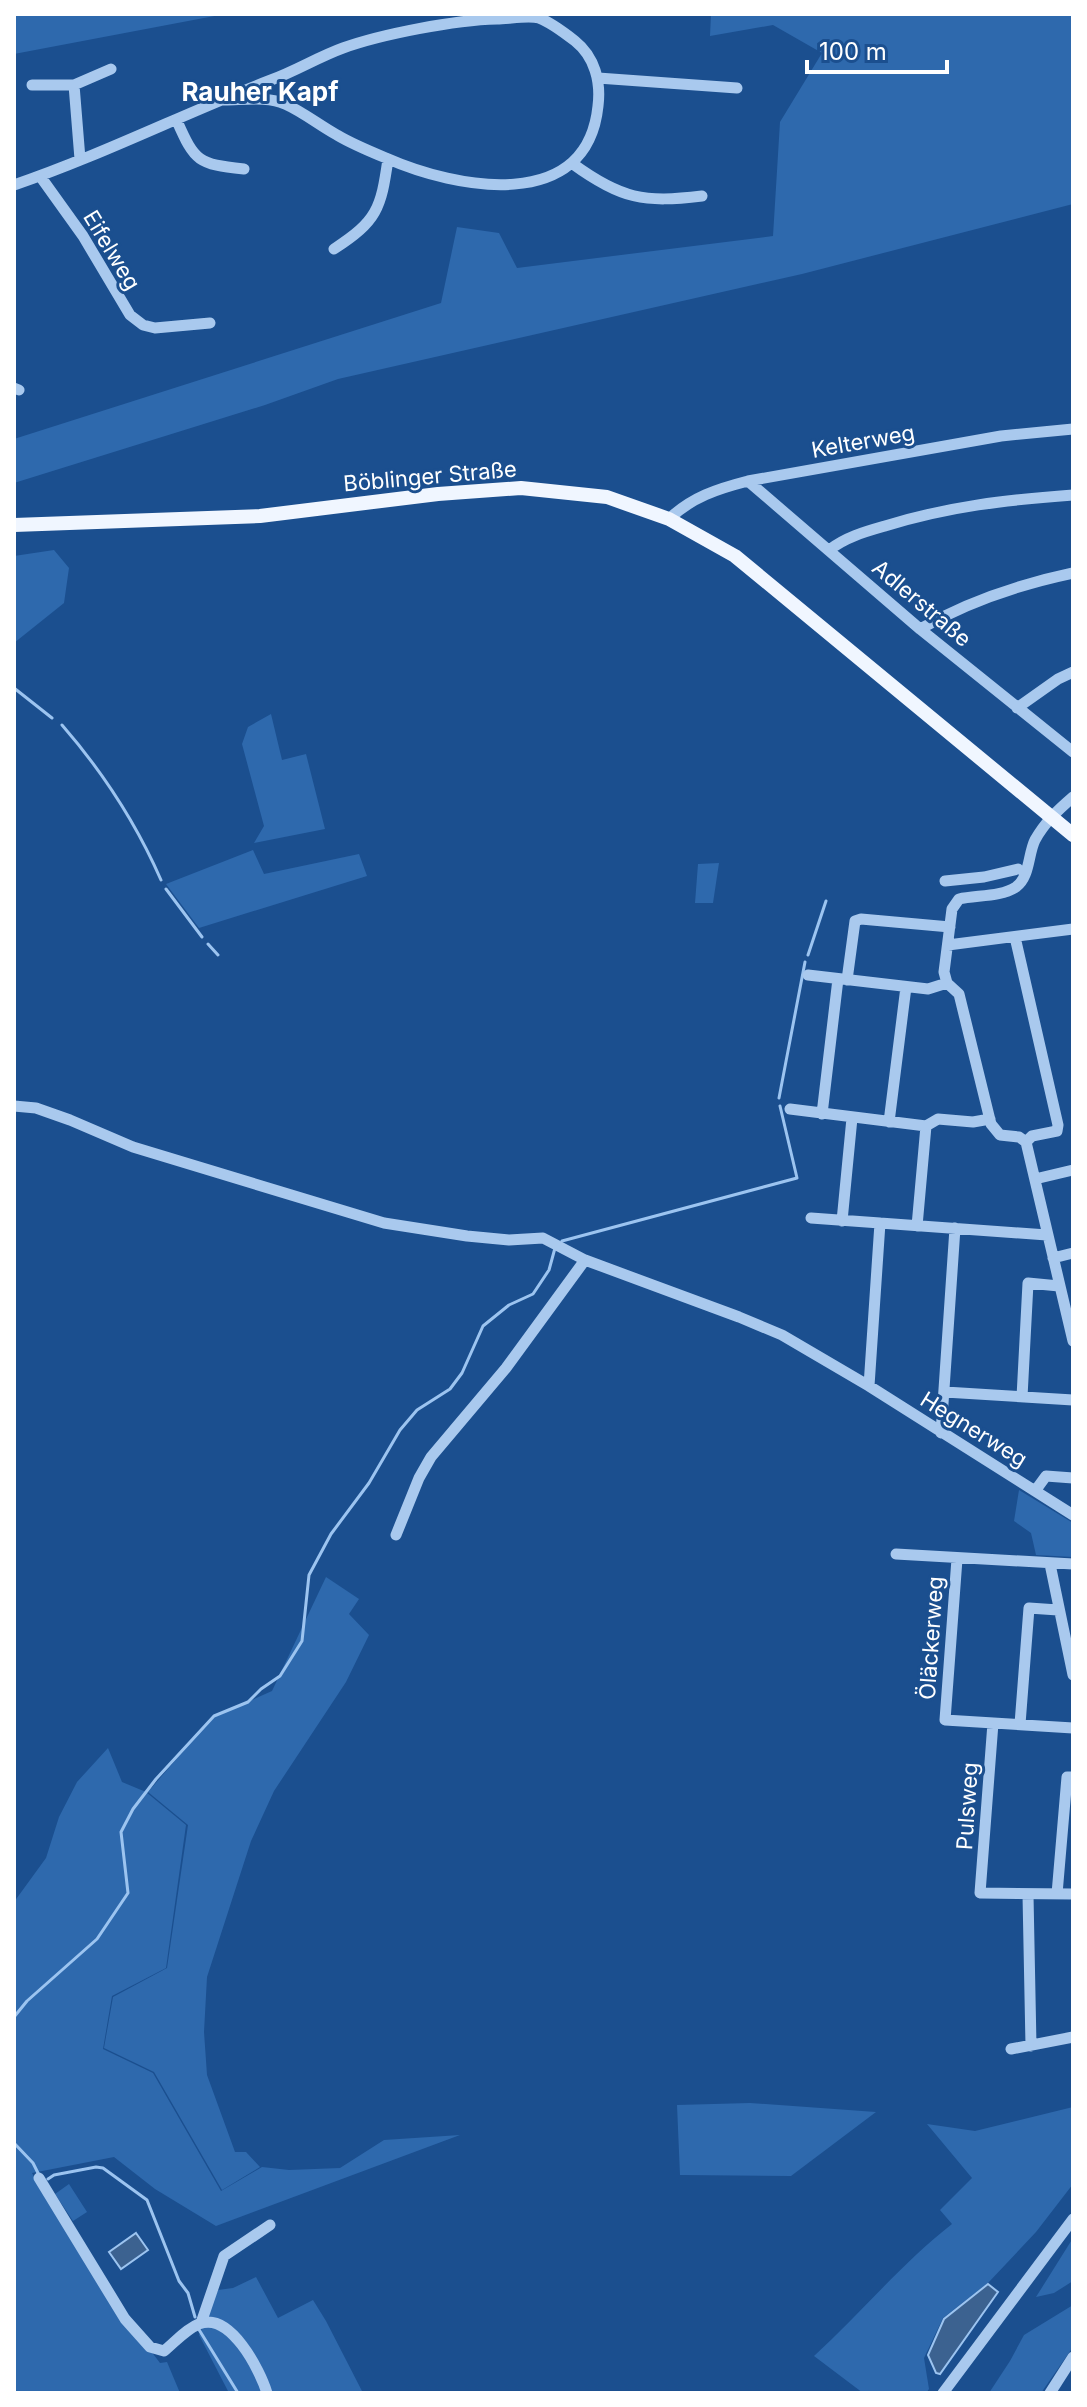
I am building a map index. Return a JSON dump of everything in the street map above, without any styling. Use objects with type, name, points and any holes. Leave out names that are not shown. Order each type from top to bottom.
[{"type":"main road","name":"Böblinger Straße","points":[[14,525],[260,516],[438,494],[521,488],[607,497],[669,519],[735,556],[1073,835]]},
{"type":"street","points":[[14,185],[177,121],[225,100],[273,80],[344,48],[394,35],[477,20],[541,16],[577,43],[593,65],[598,78],[598,106],[593,132],[573,164],[541,181],[521,184],[441,176],[388,159],[338,136],[282,102],[225,100]]},
{"type":"street","points":[[32,85],[74,85],[111,69]]},
{"type":"street","points":[[598,78],[737,88]]},
{"type":"street","points":[[273,80],[282,102]]},
{"type":"street","points":[[74,85],[80,159]]},
{"type":"street","points":[[177,121],[191,154],[210,164],[244,169]]},
{"type":"street","points":[[334,249],[368,224],[382,197],[388,159]]},
{"type":"street","points":[[573,164],[600,183],[627,195],[662,201],[702,196]]},
{"type":"street","name":"Eifelweg","points":[[40,176],[83,236],[130,315],[143,325],[155,328],[210,323]]},
{"type":"street","name":"Kelterweg","points":[[669,519],[710,491],[748,481],[1001,436],[1073,429]]},
{"type":"street","name":"Adlerstraße","points":[[748,481],[920,629],[1073,752]]},
{"type":"street","points":[[829,550],[843,539],[922,514],[968,505],[1073,495]]},
{"type":"street","points":[[920,629],[945,614],[1005,592],[1073,573]]},
{"type":"street","points":[[1017,708],[1073,672]]},
{"type":"street","points":[[1073,797],[1051,816],[1036,839],[1023,879],[1016,887],[959,899],[952,909],[944,972],[947,983],[959,994],[990,1119],[1000,1135],[1019,1137],[1026,1142],[1073,1339]]},
{"type":"street","points":[[945,881],[1018,869]]},
{"type":"street","points":[[822,1114],[855,921],[950,927]]},
{"type":"street","points":[[948,945],[1073,929]]},
{"type":"street","points":[[1015,937],[1058,1125],[1057,1131],[1032,1136],[1026,1142]]},
{"type":"street","points":[[808,975],[928,989],[947,983]]},
{"type":"street","points":[[889,1122],[906,987]]},
{"type":"street","name":"Hegnerweg","points":[[14,1106],[36,1108],[133,1147],[396,1225],[509,1240],[543,1238],[585,1260],[782,1335],[1073,1515]]},
{"type":"street","points":[[790,1109],[926,1126],[938,1119],[973,1122],[990,1119]]},
{"type":"street","points":[[842,1221],[852,1118]]},
{"type":"street","points":[[917,1226],[926,1126]]},
{"type":"street","points":[[1035,1179],[1073,1170]]},
{"type":"street","points":[[811,1218],[1047,1235]]},
{"type":"street","points":[[869,1386],[880,1223]]},
{"type":"street","points":[[941,1433],[955,1228]]},
{"type":"street","points":[[1053,1258],[1073,1253]]},
{"type":"street","points":[[396,1535],[431,1457],[506,1368],[585,1260]]},
{"type":"street","points":[[1022,1397],[1028,1283],[1059,1286]]},
{"type":"street","points":[[945,1392],[1073,1400]]},
{"type":"street","points":[[1035,1491],[1046,1476],[1073,1478]]},
{"type":"street","name":"Öläckerweg","points":[[896,1554],[1073,1564]]},
{"type":"street","name":"Öläckerweg","points":[[957,1559],[945,1720],[993,1723]]},
{"type":"street","points":[[1050,1564],[1073,1675]]},
{"type":"street","points":[[1020,1724],[1029,1608],[1058,1610]]},
{"type":"street","points":[[993,1723],[1073,1728]]},
{"type":"street","name":"Pulsweg","points":[[993,1723],[980,1893],[1028,1895]]},
{"type":"street","points":[[1057,1894],[1067,1777],[1073,1777]]},
{"type":"street","points":[[1031,2046],[1028,1895],[1073,1894]]},
{"type":"street","points":[[1011,2049],[1073,2037]]},
{"type":"street","points":[[39,2178],[125,2319],[150,2347],[164,2351],[201,2323],[224,2256],[270,2225]]},
{"type":"street","points":[[943,2393],[1073,2219]]},
{"type":"street","points":[[201,2323],[217,2325],[232,2334],[253,2360],[267,2393]]},
{"type":"street","points":[[1050,2393],[1073,2357]]},
{"type":"shaded area","points":[[14,14],[225,14],[14,54]]},
{"type":"shaded area","points":[[711,14],[1073,14],[1073,204],[802,274],[338,379],[265,405],[14,483],[14,439],[441,303],[457,227],[499,233],[517,268],[773,236],[780,122],[822,53],[773,25],[710,36]]},
{"type":"shaded area","points":[[54,550],[69,568],[64,603],[14,643],[14,556]]},
{"type":"shaded area","points":[[271,714],[282,760],[306,754],[325,829],[254,843],[264,826],[242,744],[248,727]]},
{"type":"shaded area","points":[[253,850],[264,874],[359,854],[367,876],[199,928],[166,884]]},
{"type":"shaded area","points":[[719,863],[713,903],[695,903],[698,864]]},
{"type":"shaded area","points":[[1019,1490],[1073,1523],[1073,1557],[1036,1555],[1031,1533],[1014,1521]]},
{"type":"shaded area","points":[[326,1577],[359,1599],[349,1614],[369,1635],[346,1682],[274,1791],[251,1841],[207,1977],[204,2032],[207,2075],[235,2152],[246,2152],[260,2167],[222,2190],[154,2072],[104,2048],[113,1997],[167,1968],[188,1825],[148,1792],[212,1718],[272,1691]]},
{"type":"shaded area","points":[[108,1748],[122,1782],[146,1792],[186,1825],[166,1968],[112,1996],[103,2049],[153,2073],[221,2191],[262,2167],[289,2170],[340,2168],[384,2140],[460,2135],[216,2226],[155,2189],[114,2157],[32,2173],[89,2269],[160,2363],[167,2362],[180,2393],[14,2393],[14,1902],[46,1858],[59,1817],[77,1782]]},
{"type":"shaded area","points":[[750,2103],[876,2112],[791,2176],[680,2175],[677,2105]]},
{"type":"shaded area","points":[[1073,2107],[1073,2184],[1036,2232],[988,2283],[943,2318],[924,2358],[929,2389],[926,2393],[863,2393],[814,2356],[916,2255],[952,2224],[940,2210],[972,2178],[927,2124],[975,2131]]},
{"type":"shaded area","points":[[69,2184],[87,2212],[73,2221],[55,2194]]},
{"type":"shaded area","points":[[136,2233],[148,2250],[121,2269],[109,2252]]},
{"type":"shaded area","points":[[1073,2238],[1073,2281],[1054,2293],[1036,2297]]},
{"type":"shaded area","points":[[256,2277],[278,2318],[313,2300],[363,2393],[229,2393],[199,2335],[218,2290],[233,2288]]},
{"type":"shaded area","points":[[988,2284],[998,2292],[940,2374],[936,2373],[928,2355],[944,2319]]},
{"type":"shaded area","points":[[1073,2305],[1073,2347],[1041,2393],[989,2393],[1024,2335]]},
{"type":"waterway","points":[[14,688],[52,718]]},
{"type":"waterway","points":[[62,725],[117,798],[161,880]]},
{"type":"waterway","points":[[166,889],[202,937]]},
{"type":"waterway","points":[[808,955],[826,901]]},
{"type":"waterway","points":[[208,944],[218,955]]},
{"type":"waterway","points":[[779,1098],[805,962]]},
{"type":"waterway","points":[[562,1241],[797,1178],[780,1106]]},
{"type":"waterway","points":[[14,2017],[27,2001],[97,1939],[128,1893],[121,1832],[133,1809],[214,1716],[248,1702],[280,1676],[302,1641],[309,1575],[331,1534],[369,1483],[400,1430],[417,1410],[450,1389],[462,1373],[483,1326],[509,1305],[533,1294],[549,1270],[555,1248]]},
{"type":"waterway","points":[[14,2143],[38,2173]]},
{"type":"waterway","points":[[48,2179],[54,2175],[103,2168],[147,2200],[179,2281],[188,2293],[195,2317]]},
{"type":"waterway","points":[[198,2328],[238,2393]]},
{"type":"district","name":"Rauher Kapf","points":[[260,92]]}]
